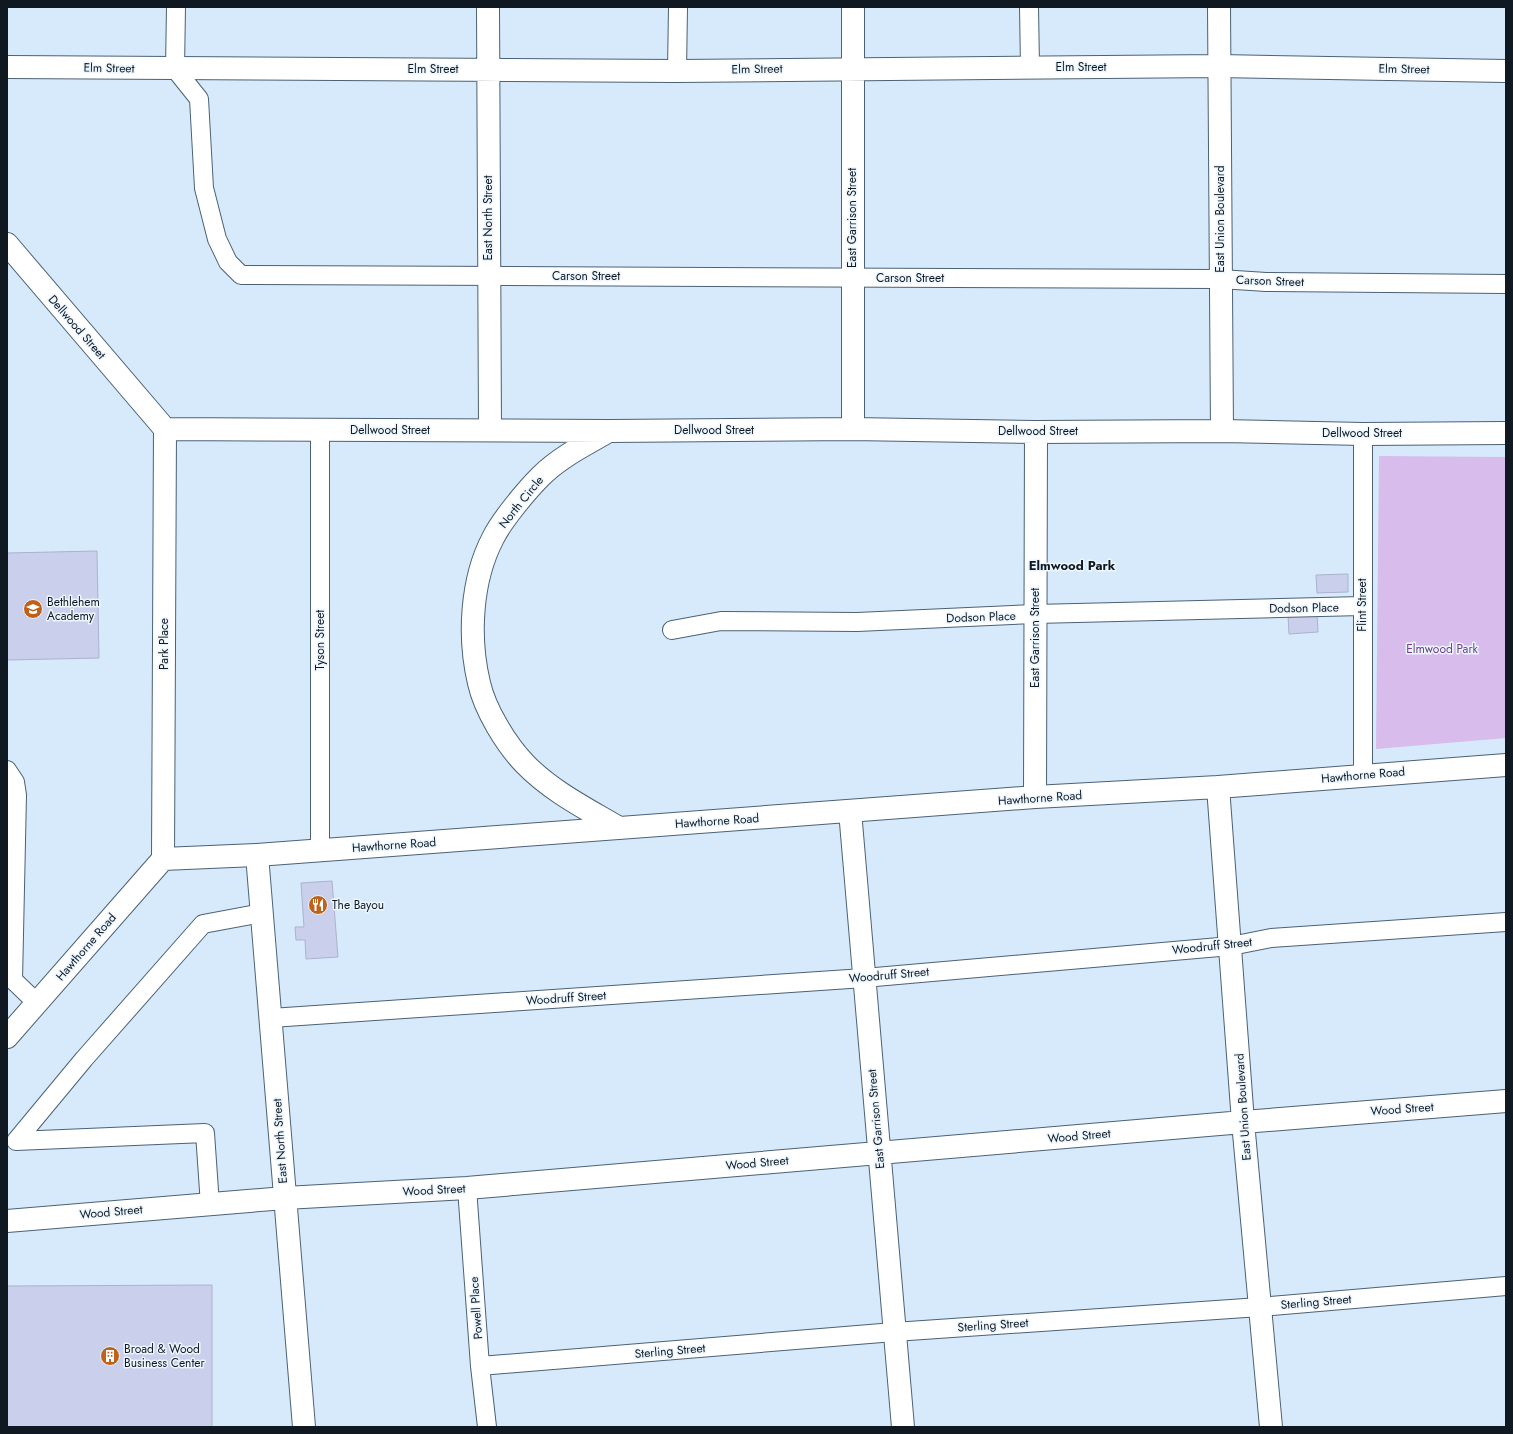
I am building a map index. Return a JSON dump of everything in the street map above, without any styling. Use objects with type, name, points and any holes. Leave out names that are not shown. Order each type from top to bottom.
[{"type":"street","name":"East North Street","points":[[488,7],[488,276],[490,429]]},
{"type":"street","name":"East Garrison Street","points":[[852,7],[853,429]]},
{"type":"street","name":"East Union Boulevard","points":[[1219,7],[1222,431]]},
{"type":"street","name":"Elm Street","points":[[7,67],[175,69],[677,70],[1219,66],[1506,71]]},
{"type":"street","name":"Dellwood Street","points":[[7,244],[165,429],[490,429],[608,431],[853,429],[1036,432],[1222,431],[1363,434],[1506,433]]},
{"type":"street","name":"Park Place","points":[[164,859],[165,429]]},
{"type":"street","name":"North Circle","points":[[608,431],[559,460],[541,476],[507,515],[493,538],[481,570],[474,607],[473,630],[474,659],[479,684],[502,736],[525,764],[558,791],[620,828]]},
{"type":"street","name":"East Garrison Street","points":[[1035,797],[1036,432]]},
{"type":"street","name":"Hawthorne Road","points":[[7,1037],[164,859],[257,855],[1035,797],[1218,787],[1506,764]]},
{"type":"street","name":"East Union Boulevard","points":[[1218,787],[1244,1122],[1271,1427]]},
{"type":"street","name":"East Garrison Street","points":[[850,811],[903,1427]]},
{"type":"street","name":"East North Street","points":[[257,855],[304,1427]]},
{"type":"street","name":"Wood Street","points":[[7,1221],[285,1198],[467,1188],[879,1152],[1506,1101]]},
{"type":"lane","points":[[175,69],[176,7]]},
{"type":"lane","points":[[677,70],[678,7]]},
{"type":"lane","points":[[1029,7],[1030,67]]},
{"type":"lane","name":"Carson Street","points":[[175,69],[199,100],[204,188],[217,238],[228,262],[242,275],[1220,279],[1266,282],[1506,284]]},
{"type":"lane","name":"Tyson Street","points":[[320,430],[320,850]]},
{"type":"lane","name":"Flint Street","points":[[1363,434],[1363,775]]},
{"type":"lane","name":"Dodson Place","points":[[672,630],[721,621],[857,622],[1035,614],[1362,606]]},
{"type":"lane","points":[[7,770],[15,782],[17,794],[13,980],[37,1003]]},
{"type":"lane","points":[[210,1205],[205,1133],[16,1141],[203,924],[262,913]]},
{"type":"lane","name":"Woodruff Street","points":[[271,1018],[864,978],[1231,946],[1271,938],[1506,922]]},
{"type":"lane","name":"Powell Place","points":[[467,1188],[480,1366],[487,1427]]},
{"type":"lane","name":"Sterling Street","points":[[480,1366],[894,1332],[1260,1307],[1506,1286]]},
{"type":"green space","name":"Elmwood Park","points":[[1379,456],[1506,457],[1506,738],[1376,749]]},
{"type":"building","points":[[97,551],[99,658],[7,660],[7,553]]},
{"type":"building","points":[[1348,574],[1348,592],[1317,593],[1316,575]]},
{"type":"building","points":[[1317,613],[1318,632],[1289,634],[1288,615]]},
{"type":"building","name":"The Bayou","points":[[332,881],[338,957],[306,959],[305,940],[296,940],[295,927],[304,927],[301,883]]},
{"type":"building","name":"Broad & Wood Business Center","points":[[212,1285],[212,1427],[7,1427],[7,1286]]},
{"type":"place","name":"Bethlehem Academy","points":[[33,609]]},
{"type":"place","name":"The Bayou","points":[[318,905]]},
{"type":"place","name":"Broad & Wood Business Center","points":[[110,1356]]},
{"type":"district","name":"Elmwood Park","points":[[1072,565]]}]
